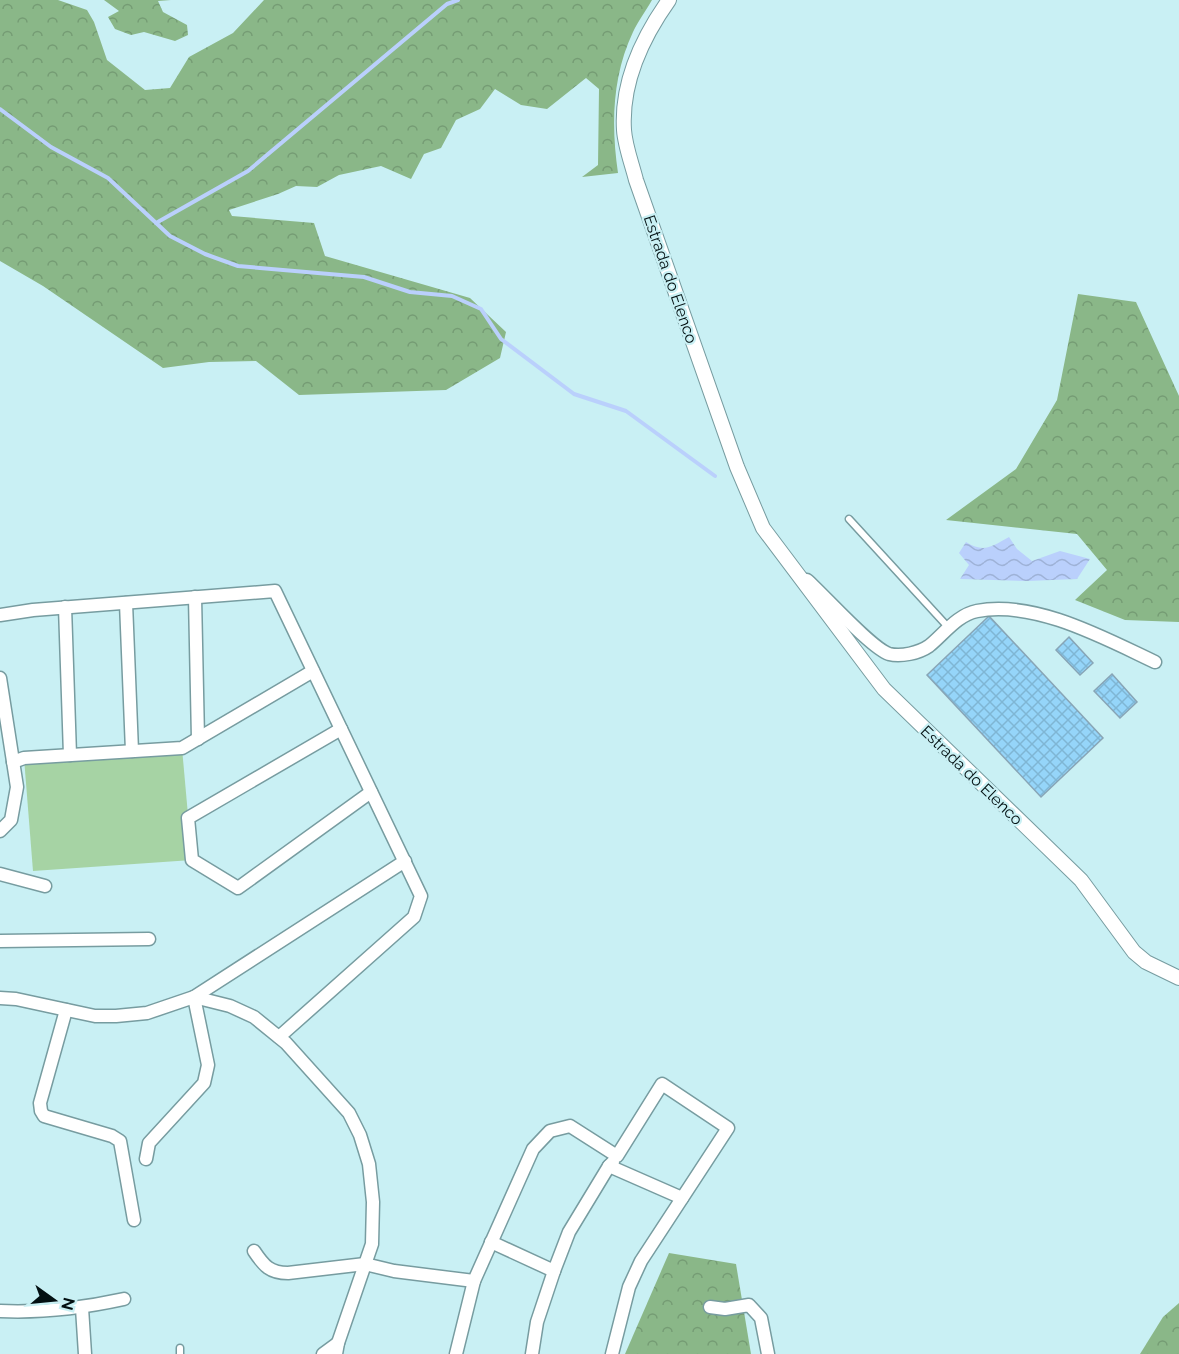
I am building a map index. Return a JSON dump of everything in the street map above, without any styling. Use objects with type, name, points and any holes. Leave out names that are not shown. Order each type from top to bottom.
[{"type":"street","name":"Estrada do Elenco","points":[[669,0],[650,28],[636,59],[624,105],[624,131],[636,180],[737,467],[763,528],[884,689],[1081,880],[1134,952],[1146,962],[1179,978]]},
{"type":"street","name":"Estrada do Elenco","points":[[781,554],[872,642],[890,654],[911,654],[928,647],[948,627],[974,612],[997,609],[1035,614],[1064,622],[1155,662]]},
{"type":"street","points":[[0,615],[33,610],[275,591],[421,896],[414,917],[279,1037]]},
{"type":"street","points":[[195,597],[198,739]]},
{"type":"street","points":[[126,603],[132,751]]},
{"type":"street","points":[[65,608],[70,755]]},
{"type":"street","points":[[13,762],[24,758],[182,748],[313,671]]},
{"type":"street","points":[[0,678],[17,787],[11,820],[0,831]]},
{"type":"street","points":[[341,729],[188,818],[192,860],[238,888],[371,792]]},
{"type":"street","points":[[0,998],[16,999],[95,1016],[116,1017],[147,1013],[194,997],[405,861]]},
{"type":"street","points":[[0,874],[45,886]]},
{"type":"street","points":[[0,941],[149,939]]},
{"type":"street","points":[[194,997],[230,1006],[254,1017],[279,1037],[349,1113],[360,1135],[369,1164],[373,1202],[372,1244],[337,1349],[323,1354]]},
{"type":"street","points":[[146,1159],[149,1143],[204,1083],[208,1073],[194,997]]},
{"type":"street","points":[[66,1010],[40,1103],[40,1111],[44,1116],[112,1136],[120,1141],[134,1220]]},
{"type":"street","points":[[532,1354],[537,1322],[569,1232],[662,1084],[728,1128],[641,1262],[629,1287],[612,1354]]},
{"type":"street","points":[[456,1354],[474,1281],[534,1149],[550,1131],[570,1126],[613,1161],[682,1198]]},
{"type":"street","points":[[491,1242],[554,1271]]},
{"type":"street","points":[[254,1251],[262,1263],[276,1273],[288,1274],[365,1264],[394,1271],[474,1281]]},
{"type":"street","points":[[0,1311],[57,1311],[124,1299]]},
{"type":"street","points":[[710,1307],[725,1309],[749,1305],[761,1317],[768,1354]]},
{"type":"street","points":[[82,1308],[85,1354]]},
{"type":"lane","points":[[849,519],[948,627]]},
{"type":"green space","points":[[0,0],[58,0],[87,10],[94,22],[107,60],[145,90],[170,88],[189,57],[233,33],[264,0],[652,0],[633,32],[617,84],[614,137],[618,173],[582,177],[598,165],[599,89],[586,78],[547,109],[521,105],[495,89],[480,109],[456,120],[441,148],[424,154],[411,179],[381,166],[339,175],[317,187],[296,186],[229,210],[232,216],[314,223],[325,256],[470,298],[506,332],[500,358],[446,390],[299,395],[256,361],[209,362],[163,368],[43,286],[0,261]]},
{"type":"green space","points":[[104,0],[171,0],[158,1],[163,12],[187,25],[188,35],[175,41],[144,32],[131,35],[115,29],[108,17],[119,11]]},
{"type":"green space","points":[[1078,294],[1136,302],[1179,396],[1179,622],[1125,620],[1075,600],[1107,570],[1077,534],[946,520],[1016,469],[1057,400]]},
{"type":"green space","points":[[182,748],[192,860],[33,871],[24,758]]},
{"type":"green space","points":[[669,1253],[736,1264],[751,1354],[625,1354]]},
{"type":"green space","points":[[1179,1303],[1179,1354],[1140,1354],[1163,1317]]},
{"type":"water","points":[[1009,537],[1017,549],[1032,561],[1060,551],[1090,559],[1077,579],[1027,581],[960,579],[969,565],[959,553],[966,542],[983,548]]},
{"type":"building","points":[[989,616],[1103,738],[1041,797],[927,675]]},
{"type":"building","points":[[1069,637],[1093,663],[1080,675],[1056,650]]},
{"type":"building","points":[[1112,674],[1137,702],[1120,718],[1094,691]]},
{"type":"waterway","points":[[156,223],[248,171],[447,4],[458,0]]},
{"type":"waterway","points":[[0,109],[51,147],[108,178],[170,236],[205,254],[238,266],[364,277],[410,292],[452,296],[481,309],[501,339],[574,394],[626,411],[715,476]]}]
